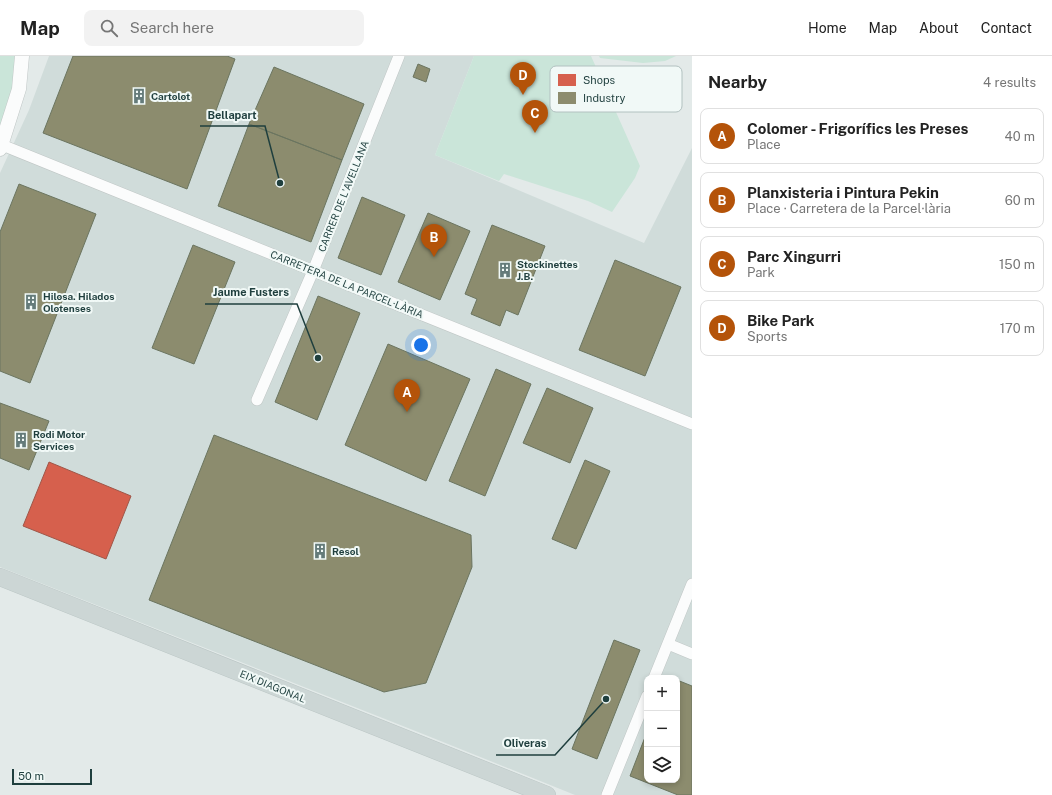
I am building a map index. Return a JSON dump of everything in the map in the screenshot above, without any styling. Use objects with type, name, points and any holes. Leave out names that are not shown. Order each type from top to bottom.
[{"type":"main road","name":"EIX DIAGONAL","points":[[0,577],[547,795]]},
{"type":"street","name":"CARRER DE L'AVELLANA","points":[[257,400],[313,271],[399,56]]},
{"type":"street","points":[[1,147],[19,89],[24,58]]},
{"type":"street","name":"CARRETERA DE LA PARCEL·LÀRIA","points":[[1,147],[692,424]]},
{"type":"street","points":[[655,675],[692,584]]},
{"type":"street","points":[[668,644],[692,654]]},
{"type":"street","points":[[607,795],[644,703]]},
{"type":"shaded area","points":[[49,56],[474,56],[435,155],[644,243],[692,148],[692,795],[575,795],[0,567],[0,173],[29,110]]},
{"type":"green space","points":[[0,56],[23,56],[0,134]]},
{"type":"green space","points":[[474,56],[591,56],[595,66],[550,66],[550,112],[616,112],[640,166],[635,178],[612,212],[588,201],[504,174],[499,181],[435,155]]},
{"type":"green space","points":[[599,56],[676,56],[665,61],[643,63],[600,58]]},
{"type":"building: Shops","points":[[49,462],[131,496],[106,559],[23,526]]},
{"type":"building: Industry","name":"Cartolot","points":[[73,56],[227,56],[235,59],[187,189],[43,133]]},
{"type":"building: Industry","points":[[418,64],[430,69],[426,82],[413,77]]},
{"type":"building: Industry","points":[[274,67],[364,104],[342,160],[249,124]]},
{"type":"building: Industry","points":[[249,124],[342,160],[311,242],[218,206]]},
{"type":"building: Industry","name":"Hilosa. Hilados Olotenses","points":[[19,184],[96,214],[30,383],[0,371],[0,232]]},
{"type":"building: Industry","points":[[362,197],[405,215],[381,275],[338,258]]},
{"type":"building: Industry","points":[[428,213],[470,231],[440,300],[398,282]]},
{"type":"building: Industry","name":"Stockinettes J.B.","points":[[492,225],[545,246],[518,315],[506,310],[500,326],[471,314],[477,299],[465,294]]},
{"type":"building: Industry","points":[[193,245],[235,262],[194,364],[152,348]]},
{"type":"building: Industry","points":[[615,260],[681,287],[645,376],[579,350]]},
{"type":"building: Industry","points":[[318,296],[360,313],[317,420],[275,402]]},
{"type":"building: Industry","points":[[388,344],[470,379],[426,481],[345,445]]},
{"type":"building: Industry","points":[[496,369],[531,384],[485,496],[449,481]]},
{"type":"building: Industry","points":[[547,388],[593,408],[570,463],[523,443]]},
{"type":"building: Industry","name":"Rodi Motor Services","points":[[0,403],[49,421],[29,470],[0,458]]},
{"type":"building: Industry","name":"Resol","points":[[214,435],[471,535],[472,567],[426,683],[384,692],[149,600]]},
{"type":"building: Industry","points":[[585,460],[610,471],[576,549],[552,539]]},
{"type":"building: Industry","points":[[614,640],[640,650],[597,759],[572,749]]},
{"type":"building: Industry","points":[[680,681],[692,686],[692,795],[678,795],[648,783],[680,783]]},
{"type":"building: Industry","points":[[644,740],[644,782],[630,776]]},
{"type":"place","name":"Bike Park","points":[[523,95]]},
{"type":"place","name":"Cartolot","points":[[139,96]]},
{"type":"place","name":"Parc Xingurri","points":[[535,133]]},
{"type":"place","name":"Bellapart","points":[[280,183]]},
{"type":"place","name":"Planxisteria i Pintura Pekin","points":[[434,257]]},
{"type":"place","name":"Stockinettes J.B.","points":[[505,270]]},
{"type":"place","name":"Hilosa. Hilados Olotenses","points":[[31,302]]},
{"type":"place","name":"Jaume Fusters","points":[[318,358]]},
{"type":"place","name":"Colomer - Frigorífics les Preses","points":[[407,412]]},
{"type":"place","name":"Rodi Motor Services","points":[[21,440]]},
{"type":"place","name":"Resol","points":[[320,551]]},
{"type":"place","name":"Oliveras","points":[[606,699]]}]
